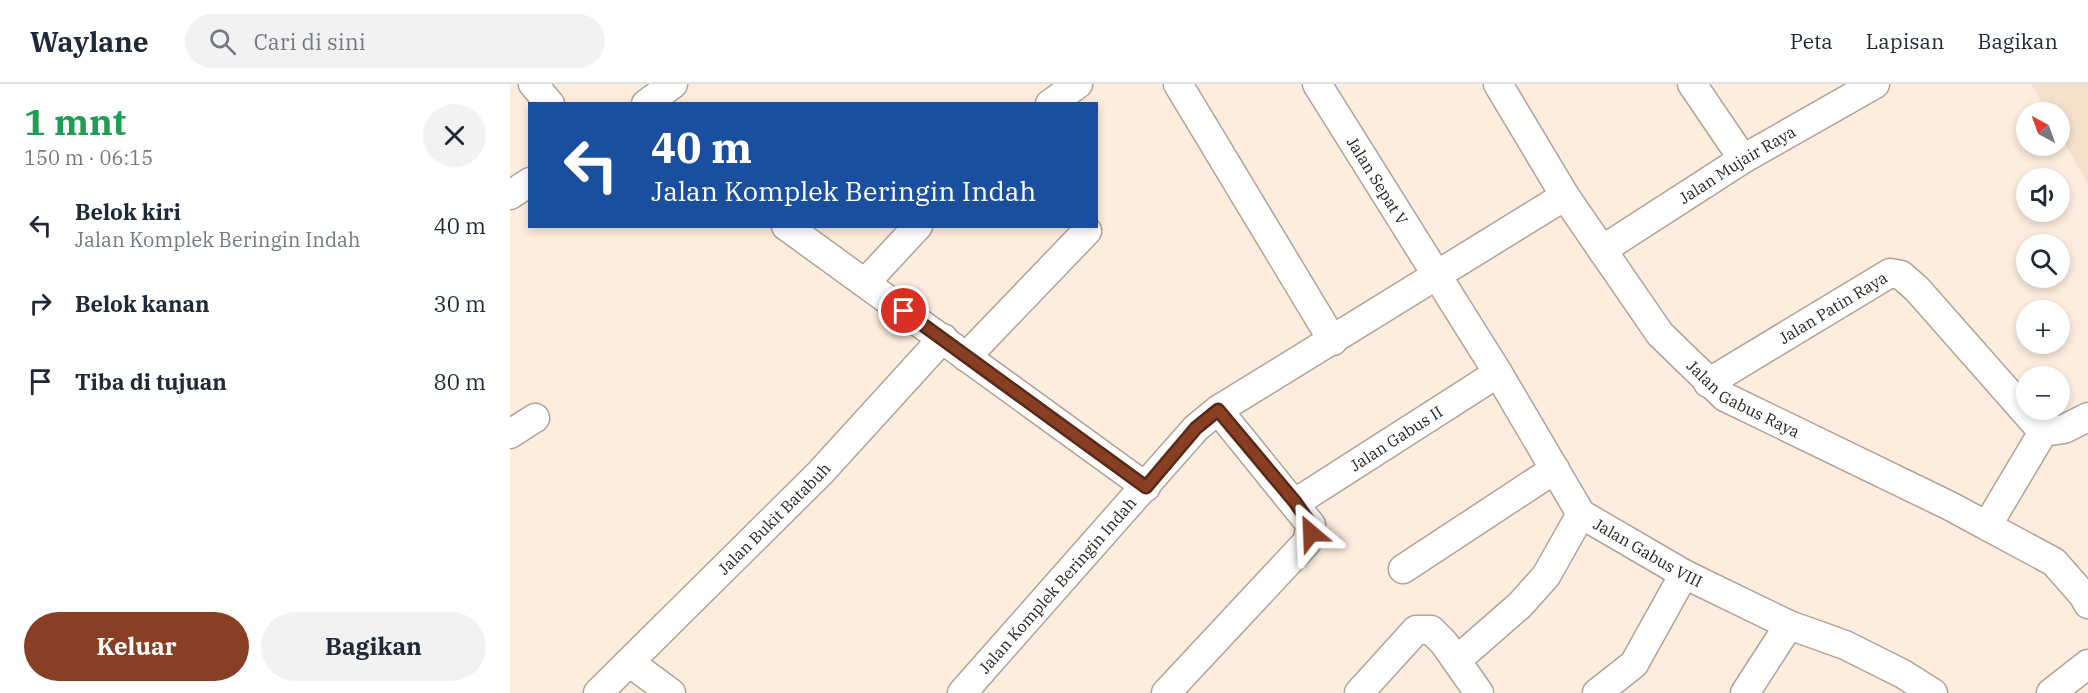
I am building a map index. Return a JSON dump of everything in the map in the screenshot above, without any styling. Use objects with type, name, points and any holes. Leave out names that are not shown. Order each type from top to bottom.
[{"type":"street","points":[[533,84],[548,102]]},
{"type":"street","points":[[649,102],[673,84]]},
{"type":"street","points":[[1053,102],[1078,84]]},
{"type":"street","points":[[1178,84],[1333,340]]},
{"type":"street","name":"Jalan Sepat V","points":[[1317,84],[1437,277]]},
{"type":"street","name":"Jalan Gabus Raya","points":[[1498,84],[1565,196],[1660,334],[1725,397],[2054,562],[2086,597]]},
{"type":"street","points":[[1692,84],[1743,159]]},
{"type":"street","name":"Jalan Mujair Raya","points":[[1602,249],[1743,159],[1875,84]]},
{"type":"street","points":[[510,195],[528,183]]},
{"type":"street","name":"Jalan Komplek Beringin Indah","points":[[962,693],[1196,428],[1245,391],[1437,277],[1565,196]]},
{"type":"street","points":[[789,228],[1146,487]]},
{"type":"street","points":[[866,283],[916,228]]},
{"type":"street","points":[[966,357],[1087,231]]},
{"type":"street","name":"Jalan Patin Raya","points":[[1708,382],[1890,273],[1901,275],[1917,289],[2043,432]]},
{"type":"street","name":"Jalan Gabus VIII","points":[[1437,277],[1498,373],[1581,514],[1684,574],[1789,625],[1845,645],[1897,683],[1933,693]]},
{"type":"street","name":"Jalan Bukit Batabuh","points":[[598,693],[820,472],[943,338]]},
{"type":"street","name":"Jalan Gabus II","points":[[1295,502],[1498,373]]},
{"type":"street","points":[[1166,693],[1307,542],[1311,525],[1295,502],[1218,410]]},
{"type":"street","points":[[1986,526],[2043,432],[2064,429],[2088,417]]},
{"type":"street","points":[[510,434],[535,418]]},
{"type":"street","points":[[1403,570],[1555,469]]},
{"type":"street","points":[[1457,660],[1520,605],[1546,576],[1581,514]]},
{"type":"street","points":[[1597,693],[1634,664],[1684,574]]},
{"type":"street","points":[[1745,693],[1789,625]]},
{"type":"street","points":[[1359,693],[1416,630],[1431,630],[1457,660],[1479,693]]},
{"type":"street","points":[[629,662],[671,693]]},
{"type":"street","points":[[2051,693],[2088,664]]},
{"type":"shaded area","points":[[2031,84],[2088,84],[2088,184],[2070,152],[2070,102],[2041,102]]},
{"type":"route","points":[[904,311],[1146,487],[1196,428],[1218,410],[1295,502],[1311,525],[1311,533]]}]
